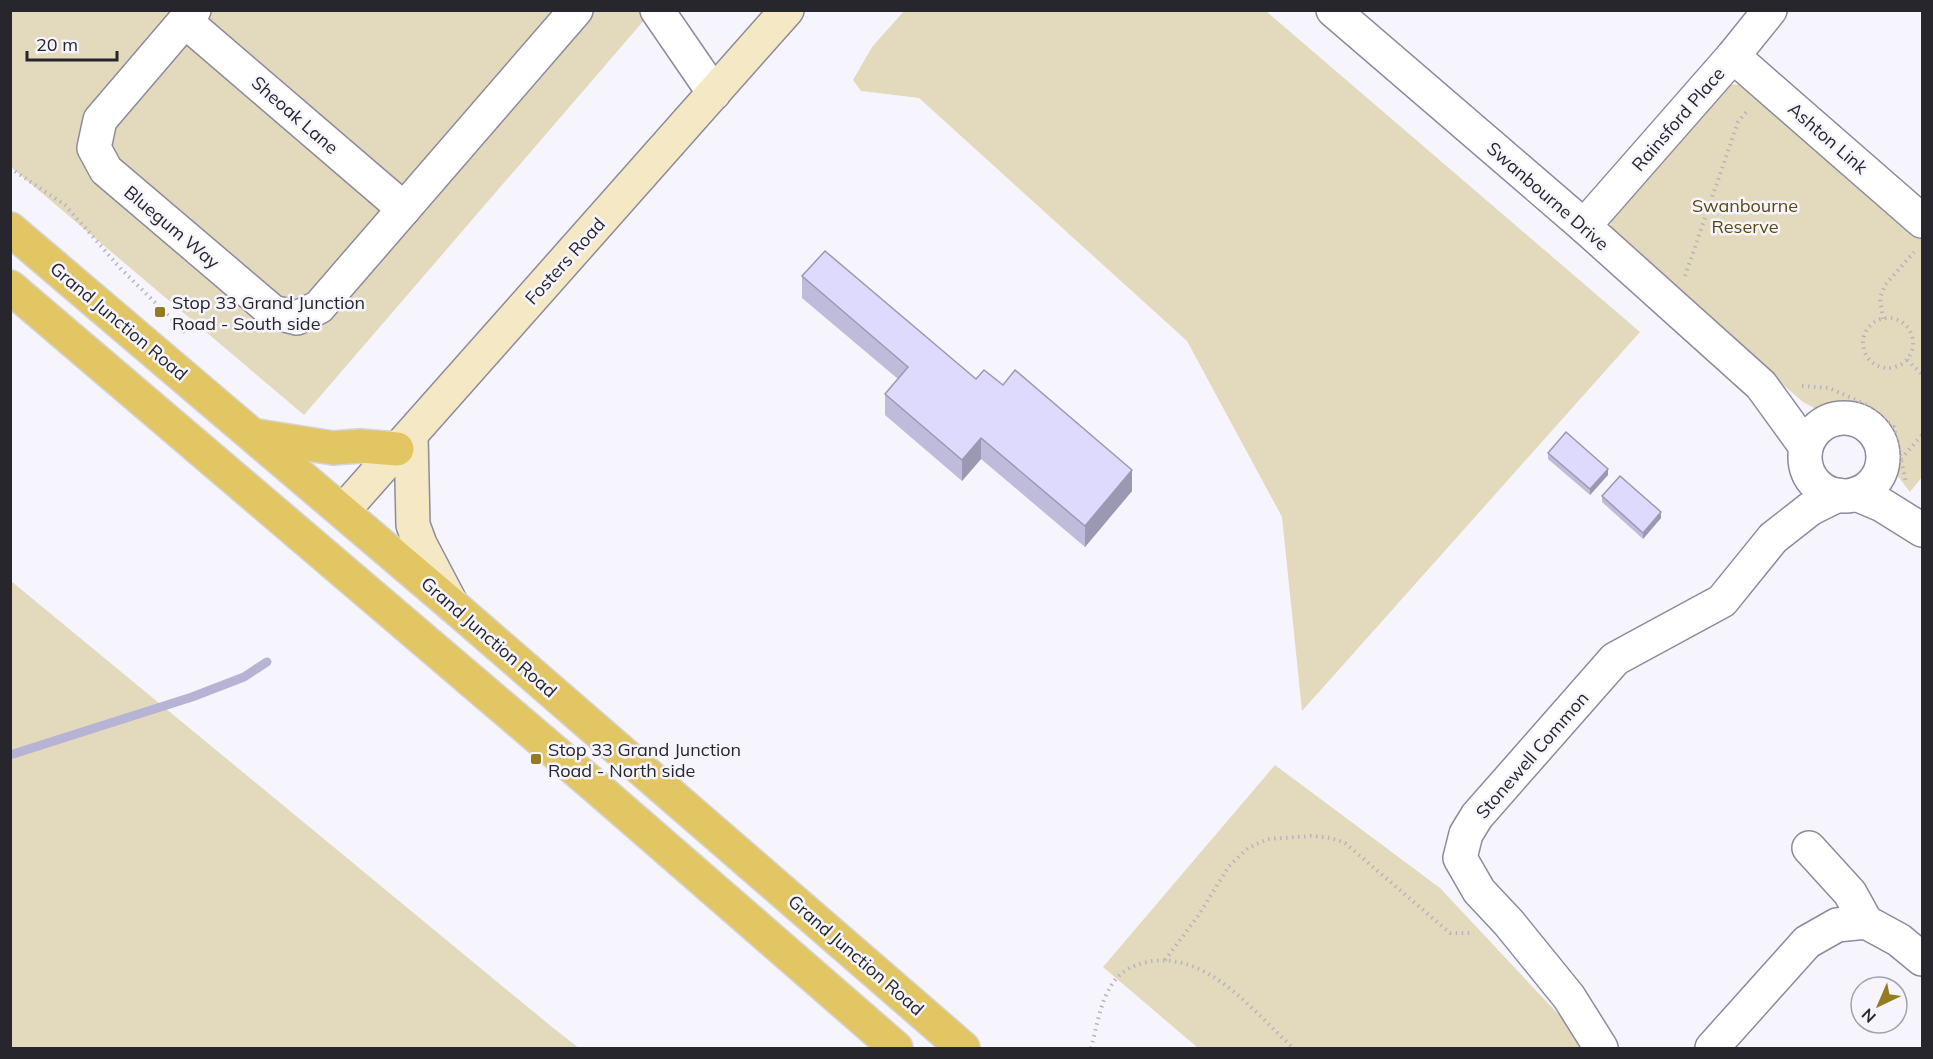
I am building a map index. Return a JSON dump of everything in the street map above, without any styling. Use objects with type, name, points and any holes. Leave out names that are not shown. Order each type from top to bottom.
[{"type":"highway","name":"Grand Junction Road","points":[[10,229],[255,435],[963,1048]]},
{"type":"highway","points":[[10,286],[586,779],[896,1048]]},
{"type":"highway","points":[[255,435],[333,448],[404,442]]},
{"type":"highway","points":[[315,547],[343,511]]},
{"type":"main road","name":"Fosters Road","points":[[343,511],[787,10]]},
{"type":"main road","points":[[404,442],[413,525],[420,544],[452,605]]},
{"type":"street","name":"Bluegum Way","points":[[190,16],[100,120],[94,148],[106,170],[273,312],[297,318],[319,307],[576,10]]},
{"type":"street","points":[[657,10],[714,93]]},
{"type":"street","name":"Swanbourne Drive","points":[[1333,10],[1584,226],[1777,385],[1811,446]]},
{"type":"street","name":"Rainsford Place","points":[[1584,226],[1733,56],[1770,10]]},
{"type":"street","name":"Sheoak Lane","points":[[190,16],[404,209]]},
{"type":"street","name":"Ashton Link","points":[[1733,56],[1922,232]]},
{"type":"street","points":[[1918,504],[1883,454],[1880,441],[1862,422],[1848,418],[1835,419],[1811,446],[1810,477],[1818,486],[1827,492],[1882,505],[1923,530]]},
{"type":"street","name":"Stonewell Common","points":[[1773,538],[1811,446]]},
{"type":"street","points":[[1847,495],[1872,484],[1891,464]]},
{"type":"street","name":"Stonewell Common","points":[[1600,1048],[1554,977],[1479,891],[1460,858],[1466,834],[1477,816],[1615,659],[1722,601],[1773,538],[1810,509],[1847,495]]},
{"type":"street","points":[[1809,848],[1850,893],[1866,922]]},
{"type":"street","points":[[1712,1048],[1807,942],[1837,925],[1866,922],[1899,939],[1923,959]]},
{"type":"path","points":[[1685,276],[1738,122],[1750,108]]},
{"type":"path","points":[[10,168],[65,205],[121,269],[187,334]]},
{"type":"path","points":[[1883,319],[1880,298],[1885,285],[1922,232]]},
{"type":"path","points":[[1883,319],[1896,320],[1909,330],[1913,345],[1906,360],[1893,368],[1885,368],[1870,361],[1863,346],[1867,330],[1872,323],[1883,319]]},
{"type":"path","points":[[1906,360],[1923,374]]},
{"type":"path","points":[[1777,385],[1829,388],[1863,403],[1894,427],[1891,464],[1918,504]]},
{"type":"path","points":[[1891,464],[1923,435]]},
{"type":"path","points":[[1165,960],[1198,916],[1229,866],[1248,848],[1268,839],[1311,836],[1332,838],[1345,843],[1450,933],[1480,933]]},
{"type":"path","points":[[1091,1048],[1107,993],[1115,980],[1144,962],[1165,960],[1192,965],[1219,979],[1293,1048]]},
{"type":"green space","points":[[11,11],[652,11],[304,415],[11,167]]},
{"type":"green space","points":[[904,11],[1266,11],[1640,332],[1302,711],[1282,517],[1187,341],[919,98],[861,91],[853,80],[872,47]]},
{"type":"green space","name":"Swanbourne Reserve","points":[[1746,84],[1922,233],[1922,477],[1910,492],[1896,474],[1887,433],[1876,420],[1854,408],[1818,410],[1803,402],[1627,250],[1613,232],[1610,219],[1727,85]]},
{"type":"green space","points":[[11,581],[552,1027],[579,1048],[11,1048]]},
{"type":"green space","points":[[1275,765],[1440,888],[1574,1031],[1583,1048],[1198,1048],[1103,967]]},
{"type":"building","points":[[825,251],[976,379],[984,370],[1003,385],[1015,370],[1132,470],[1085,526],[981,438],[962,460],[885,394],[908,367],[802,276]]},
{"type":"building","points":[[1566,432],[1608,469],[1590,489],[1548,453]]},
{"type":"building","points":[[1620,476],[1661,512],[1643,533],[1602,496]]},
{"type":"waterway","points":[[10,755],[192,697],[244,677],[267,662]]},
{"type":"place","name":"Stop 33 Grand Junction Road - South side","points":[[160,312]]},
{"type":"place","name":"Stop 33 Grand Junction Road - North side","points":[[536,759]]}]
